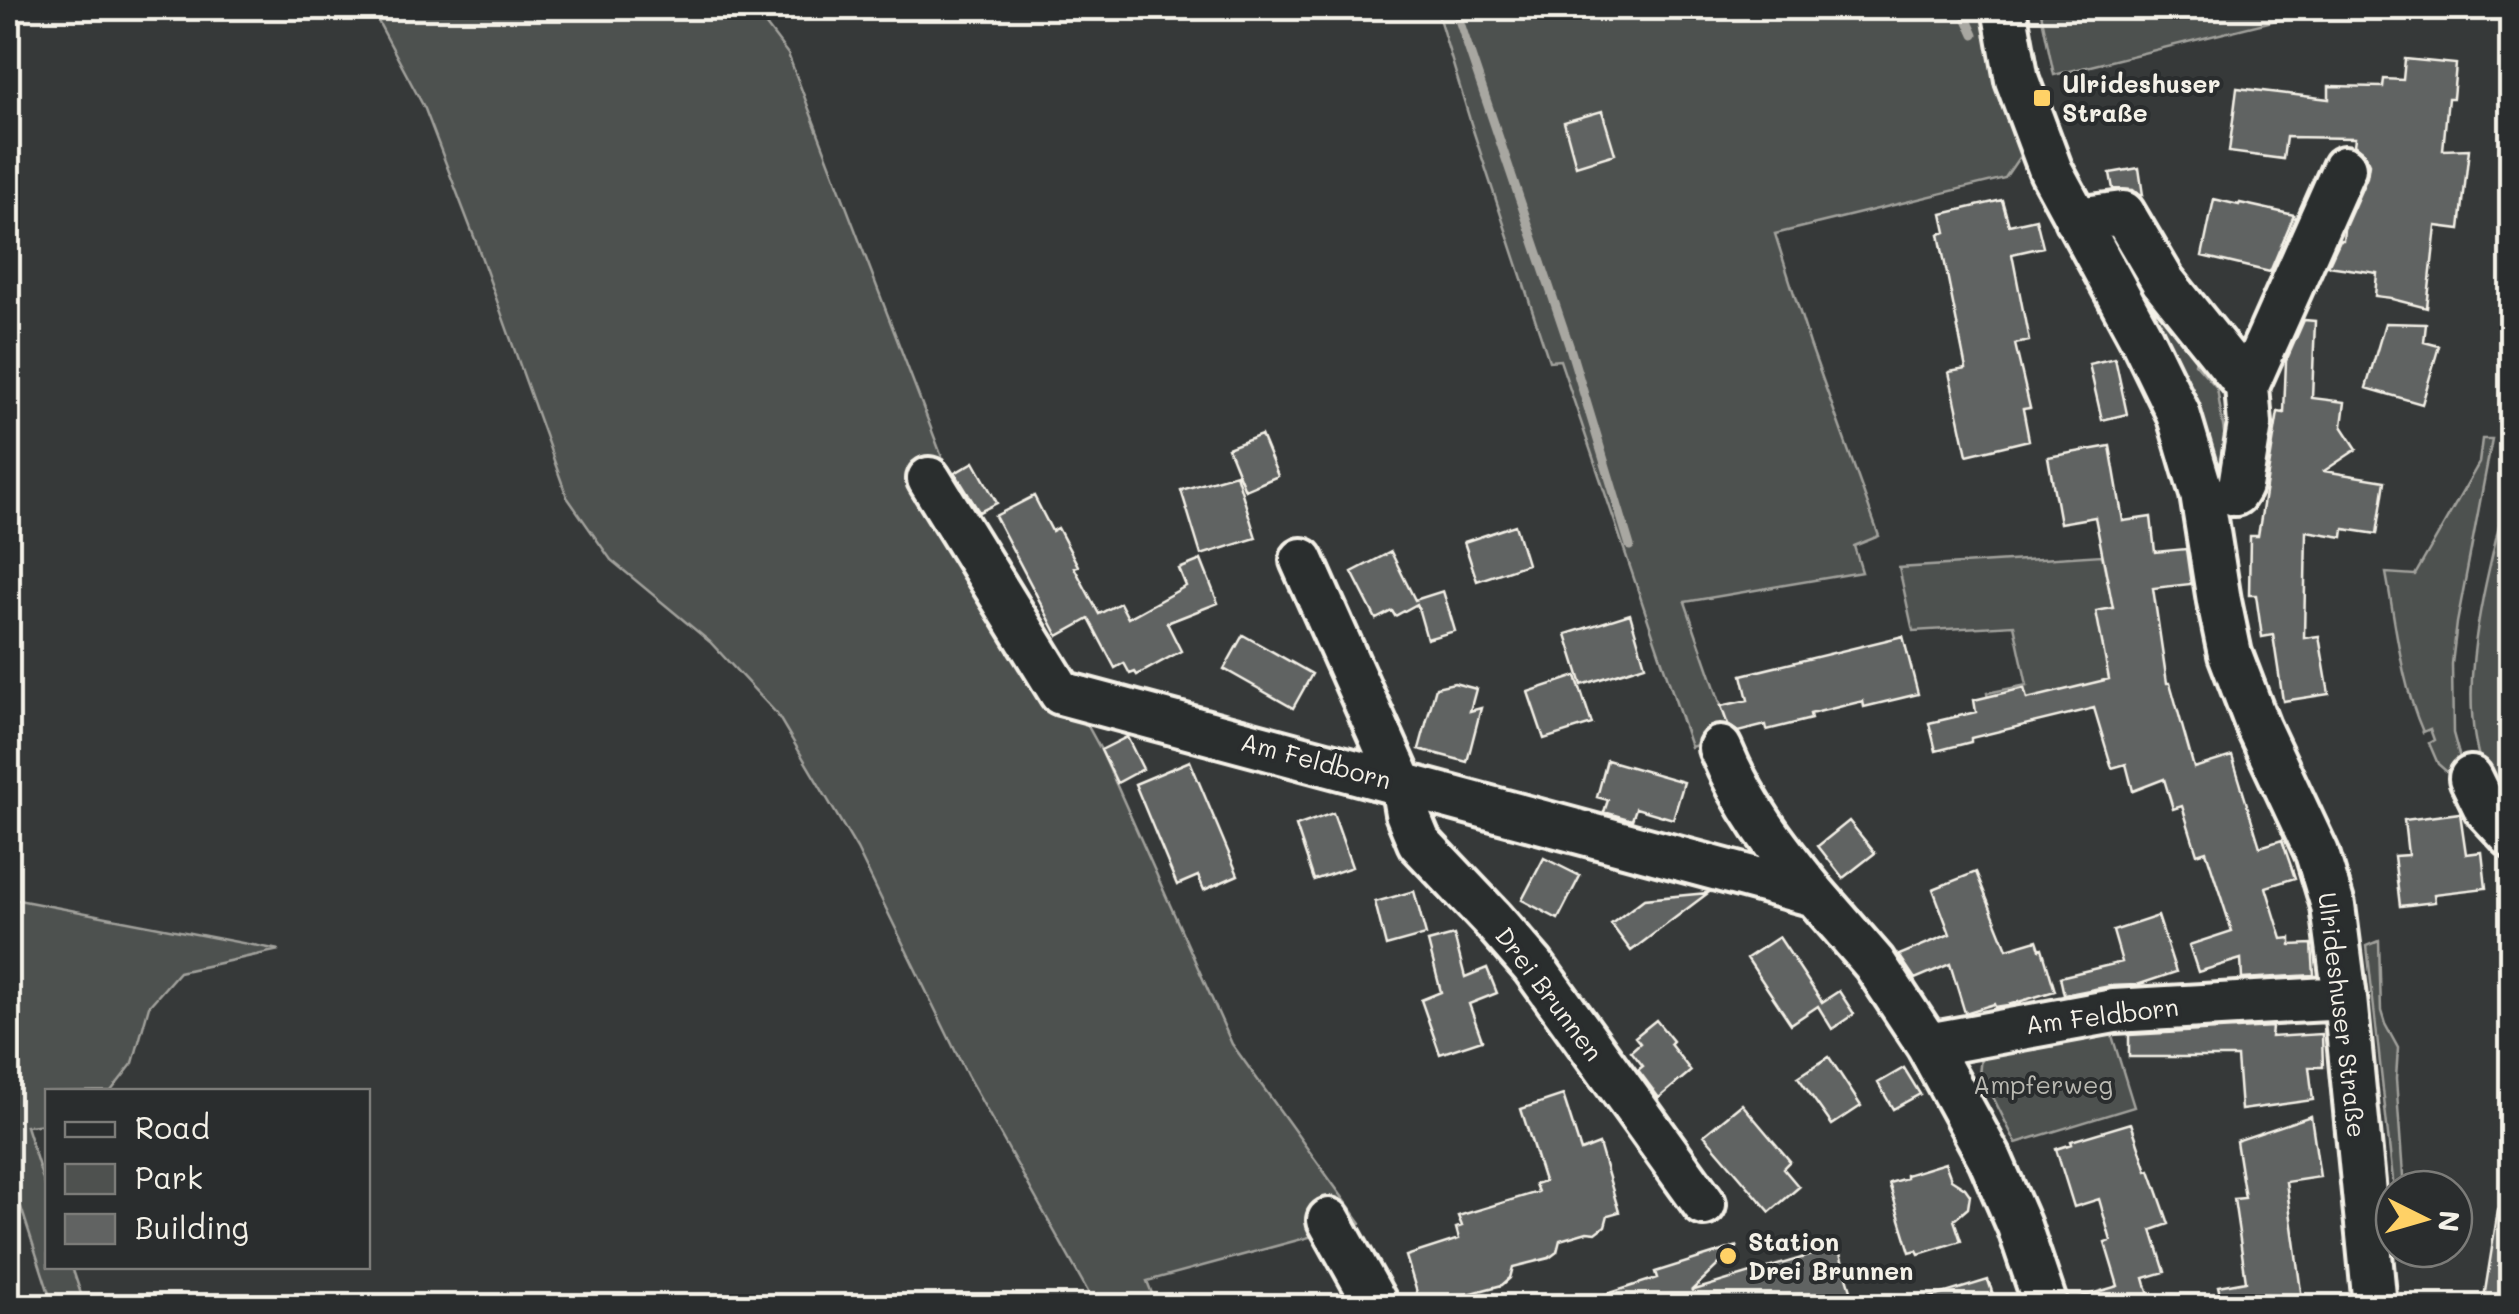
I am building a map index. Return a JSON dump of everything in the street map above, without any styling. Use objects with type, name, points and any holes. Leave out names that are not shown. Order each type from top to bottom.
[{"type":"street","name":"Ulrideshuser Straße","points":[[2004,8],[2017,80],[2051,171],[2178,413],[2202,494],[2230,654],[2258,727],[2318,853],[2333,906],[2345,998],[2375,1306]]},
{"type":"street","points":[[2235,494],[2240,486],[2250,424],[2246,386],[2344,168]]},
{"type":"street","points":[[2076,219],[2122,212],[2164,280],[2246,386]]},
{"type":"street","name":"Am Feldborn","points":[[929,478],[1060,693],[1815,895]]},
{"type":"street","name":"Drei Brunnen","points":[[1302,560],[1402,784],[1407,813],[1419,842],[1533,966],[1704,1204]]},
{"type":"street","points":[[1720,748],[1734,781],[1768,838],[1874,963],[1928,1045],[1990,1159],[2019,1226],[2046,1306]]},
{"type":"street","points":[[2471,778],[2486,809],[2512,838]]},
{"type":"street","name":"Am Feldborn","points":[[1928,1045],[2114,1011],[2345,998]]},
{"type":"street","points":[[1329,1220],[1377,1306]]},
{"type":"green space","points":[[371,8],[753,8],[788,54],[945,465],[1101,750],[1232,1044],[1361,1223],[1147,1281],[1157,1306],[1096,1306],[967,1075],[857,849],[777,714],[710,642],[611,560],[567,497],[425,109]]},
{"type":"green space","points":[[1436,8],[1987,8],[2022,153],[2005,178],[1775,234],[1879,536],[1854,546],[1862,572],[1685,602],[1731,734],[1691,747],[1560,360],[1549,361]]},
{"type":"green space","points":[[2040,8],[2325,8],[2054,75]]},
{"type":"green space","points":[[2119,238],[2201,341],[2195,363],[2217,388],[2231,476],[2225,520],[2105,239]]},
{"type":"green space","points":[[2482,439],[2492,439],[2452,664],[2453,733],[2463,786],[2438,764],[2429,743],[2434,740],[2430,729],[2423,732],[2409,694],[2386,573],[2415,575],[2479,463]]},
{"type":"green space","points":[[2505,499],[2511,500],[2511,820],[2484,773],[2475,741],[2472,707],[2476,636]]},
{"type":"green space","points":[[2102,555],[2113,608],[2110,682],[1989,708],[1987,693],[2027,685],[2014,625],[1913,631],[1899,568]]},
{"type":"green space","points":[[8,898],[279,950],[179,972],[149,1006],[133,1063],[113,1089],[45,1089],[45,1124],[26,1126],[45,1186],[45,1269],[73,1269],[85,1306],[53,1306],[8,1167]]},
{"type":"green space","points":[[2379,941],[2381,1011],[2398,1048],[2396,1079],[2403,1169],[2392,1169],[2367,946]]},
{"type":"green space","name":"Ampferweg","points":[[2110,1029],[2134,1107],[2016,1143],[1979,1075],[1982,1047]]},
{"type":"building","points":[[2405,59],[2456,64],[2443,150],[2469,149],[2460,229],[2436,226],[2427,308],[2375,296],[2377,273],[2328,266],[2343,240],[2367,177],[2369,164],[2354,145],[2355,138],[2286,137],[2283,159],[2229,152],[2237,88],[2329,99],[2329,86],[2383,87],[2384,79],[2403,80]]},
{"type":"building","points":[[1602,111],[1615,154],[1576,166],[1564,122]]},
{"type":"building","points":[[2139,168],[2143,195],[2113,189],[2110,173]]},
{"type":"building","points":[[2214,199],[2294,215],[2270,272],[2202,256]]},
{"type":"building","points":[[2002,200],[2009,225],[2036,219],[2043,247],[2012,254],[2029,341],[2015,344],[2030,408],[2023,409],[2029,440],[1967,455],[1949,372],[1966,369],[1939,234],[1946,232],[1942,214]]},
{"type":"building","points":[[2304,320],[2315,321],[2312,398],[2345,402],[2342,426],[2357,449],[2324,471],[2385,481],[2377,534],[2344,529],[2343,537],[2306,531],[2304,638],[2319,636],[2329,694],[2283,701],[2273,635],[2262,637],[2256,595],[2249,595],[2250,536],[2258,536],[2278,412],[2284,413],[2286,361]]},
{"type":"building","points":[[2385,323],[2426,324],[2424,342],[2439,346],[2422,404],[2366,388]]},
{"type":"building","points":[[2115,358],[2127,414],[2102,420],[2089,364]]},
{"type":"building","points":[[1261,435],[1278,476],[1245,490],[1228,448]]},
{"type":"building","points":[[2110,446],[2123,521],[2151,517],[2155,552],[2186,549],[2191,584],[2153,588],[2167,683],[2194,768],[2232,756],[2260,847],[2282,840],[2295,878],[2266,887],[2282,939],[2291,938],[2291,945],[2312,944],[2314,975],[2242,979],[2241,959],[2198,972],[2189,945],[2232,931],[2206,851],[2197,854],[2182,806],[2173,809],[2164,779],[2133,791],[2126,764],[2112,768],[2094,708],[1971,738],[1971,742],[1936,751],[1929,723],[1976,712],[1974,700],[2024,688],[2027,699],[2109,679],[2096,611],[2113,608],[2095,517],[2060,523],[2048,457]]},
{"type":"building","points":[[974,462],[997,503],[979,512],[955,473]]},
{"type":"building","points":[[1236,474],[1256,538],[1201,555],[1181,490]]},
{"type":"building","points":[[1034,496],[1052,531],[1058,528],[1099,614],[1120,603],[1128,618],[1186,586],[1179,569],[1201,560],[1218,603],[1167,623],[1181,651],[1137,675],[1130,674],[1124,663],[1115,668],[1089,619],[1058,636],[995,516]]},
{"type":"building","points":[[1515,525],[1527,564],[1477,581],[1464,542]]},
{"type":"building","points":[[1391,552],[1415,600],[1443,591],[1455,631],[1427,639],[1417,604],[1395,616],[1392,611],[1376,619],[1352,572]]},
{"type":"building","points":[[1630,614],[1645,665],[1582,685],[1566,634]]},
{"type":"building","points":[[1243,635],[1312,674],[1293,708],[1224,669]]},
{"type":"building","points":[[1903,636],[1918,694],[1864,707],[1863,701],[1767,730],[1766,725],[1738,732],[1728,725],[1721,706],[1748,700],[1742,675]]},
{"type":"building","points":[[1576,676],[1592,724],[1544,739],[1528,692]]},
{"type":"building","points":[[1454,683],[1476,689],[1470,711],[1481,708],[1467,762],[1419,749],[1436,687]]},
{"type":"building","points":[[1127,737],[1143,769],[1117,783],[1101,750]]},
{"type":"building","points":[[1607,760],[1684,782],[1673,819],[1636,808],[1632,820],[1604,812],[1608,800],[1597,797]]},
{"type":"building","points":[[1190,761],[1238,875],[1204,890],[1198,876],[1177,885],[1135,784]]},
{"type":"building","points":[[1333,813],[1352,867],[1314,880],[1296,826]]},
{"type":"building","points":[[2460,813],[2466,854],[2482,852],[2486,888],[2434,894],[2435,902],[2400,906],[2394,856],[2408,855],[2404,820]]},
{"type":"building","points":[[1849,821],[1875,853],[1843,878],[1818,846]]},
{"type":"building","points":[[1544,858],[1580,876],[1558,919],[1522,900]]},
{"type":"building","points":[[1976,872],[2007,949],[2037,940],[2055,991],[1965,1013],[1950,964],[1915,979],[1899,955],[1950,934],[1933,889]]},
{"type":"building","points":[[1414,891],[1426,935],[1386,946],[1375,902]]},
{"type":"building","points":[[1708,893],[1631,951],[1611,924],[1644,899]]},
{"type":"building","points":[[2158,916],[2176,972],[2137,985],[2064,995],[2060,977],[2122,962],[2113,931]]},
{"type":"building","points":[[1454,935],[1465,977],[1487,968],[1497,993],[1469,1004],[1482,1040],[1440,1054],[1421,1000],[1441,992],[1428,942]]},
{"type":"building","points":[[1779,937],[1822,1002],[1839,991],[1854,1014],[1832,1029],[1818,1006],[1791,1024],[1747,958]]},
{"type":"building","points":[[1656,1020],[1691,1071],[1659,1098],[1638,1070],[1643,1066],[1631,1051],[1640,1043],[1635,1037]]},
{"type":"building","points":[[2272,1027],[2271,1037],[2322,1034],[2323,1067],[2309,1067],[2313,1100],[2241,1110],[2237,1057],[2129,1057],[2129,1035]]},
{"type":"building","points":[[1829,1057],[1861,1106],[1832,1125],[1798,1077]]},
{"type":"building","points":[[1904,1068],[1920,1094],[1893,1109],[1878,1083]]},
{"type":"building","points":[[1563,1095],[1581,1151],[1599,1144],[1619,1212],[1608,1215],[1605,1226],[1596,1233],[1560,1240],[1557,1252],[1549,1258],[1513,1267],[1510,1278],[1502,1285],[1464,1295],[1461,1306],[1421,1306],[1406,1256],[1459,1239],[1456,1228],[1462,1226],[1458,1216],[1538,1192],[1535,1184],[1544,1181],[1521,1109]]},
{"type":"building","points":[[1742,1104],[1790,1161],[1783,1168],[1799,1187],[1770,1212],[1704,1135]]},
{"type":"building","points":[[2311,1116],[2320,1177],[2286,1182],[2303,1306],[2223,1306],[2218,1286],[2246,1281],[2234,1199],[2245,1198],[2236,1141]]},
{"type":"building","points":[[2131,1123],[2169,1224],[2152,1230],[2165,1272],[2144,1278],[2152,1306],[2072,1306],[2071,1300],[2118,1286],[2105,1243],[2111,1241],[2099,1199],[2074,1207],[2056,1149]]},
{"type":"building","points":[[1945,1163],[1951,1179],[1970,1195],[1968,1208],[1954,1220],[1961,1241],[1919,1254],[1917,1250],[1910,1252],[1889,1183]]},
{"type":"building","points":[[2498,1210],[2512,1211],[2512,1302],[2484,1298]]},
{"type":"building","points":[[1738,1246],[1691,1291],[1838,1247],[1854,1300],[1832,1306],[1586,1306],[1585,1301],[1657,1278],[1655,1272]]},
{"type":"building","points":[[1988,1280],[1997,1306],[1920,1306],[1919,1301]]},
{"type":"waterway","points":[[1455,8],[1570,348],[1630,546]]},
{"type":"waterway","points":[[1962,8],[1974,35]]},
{"type":"place","name":"Ulrideshuser Straße","points":[[2042,98]]},
{"type":"place","name":"Station Drei Brunnen","points":[[1728,1256]]}]
